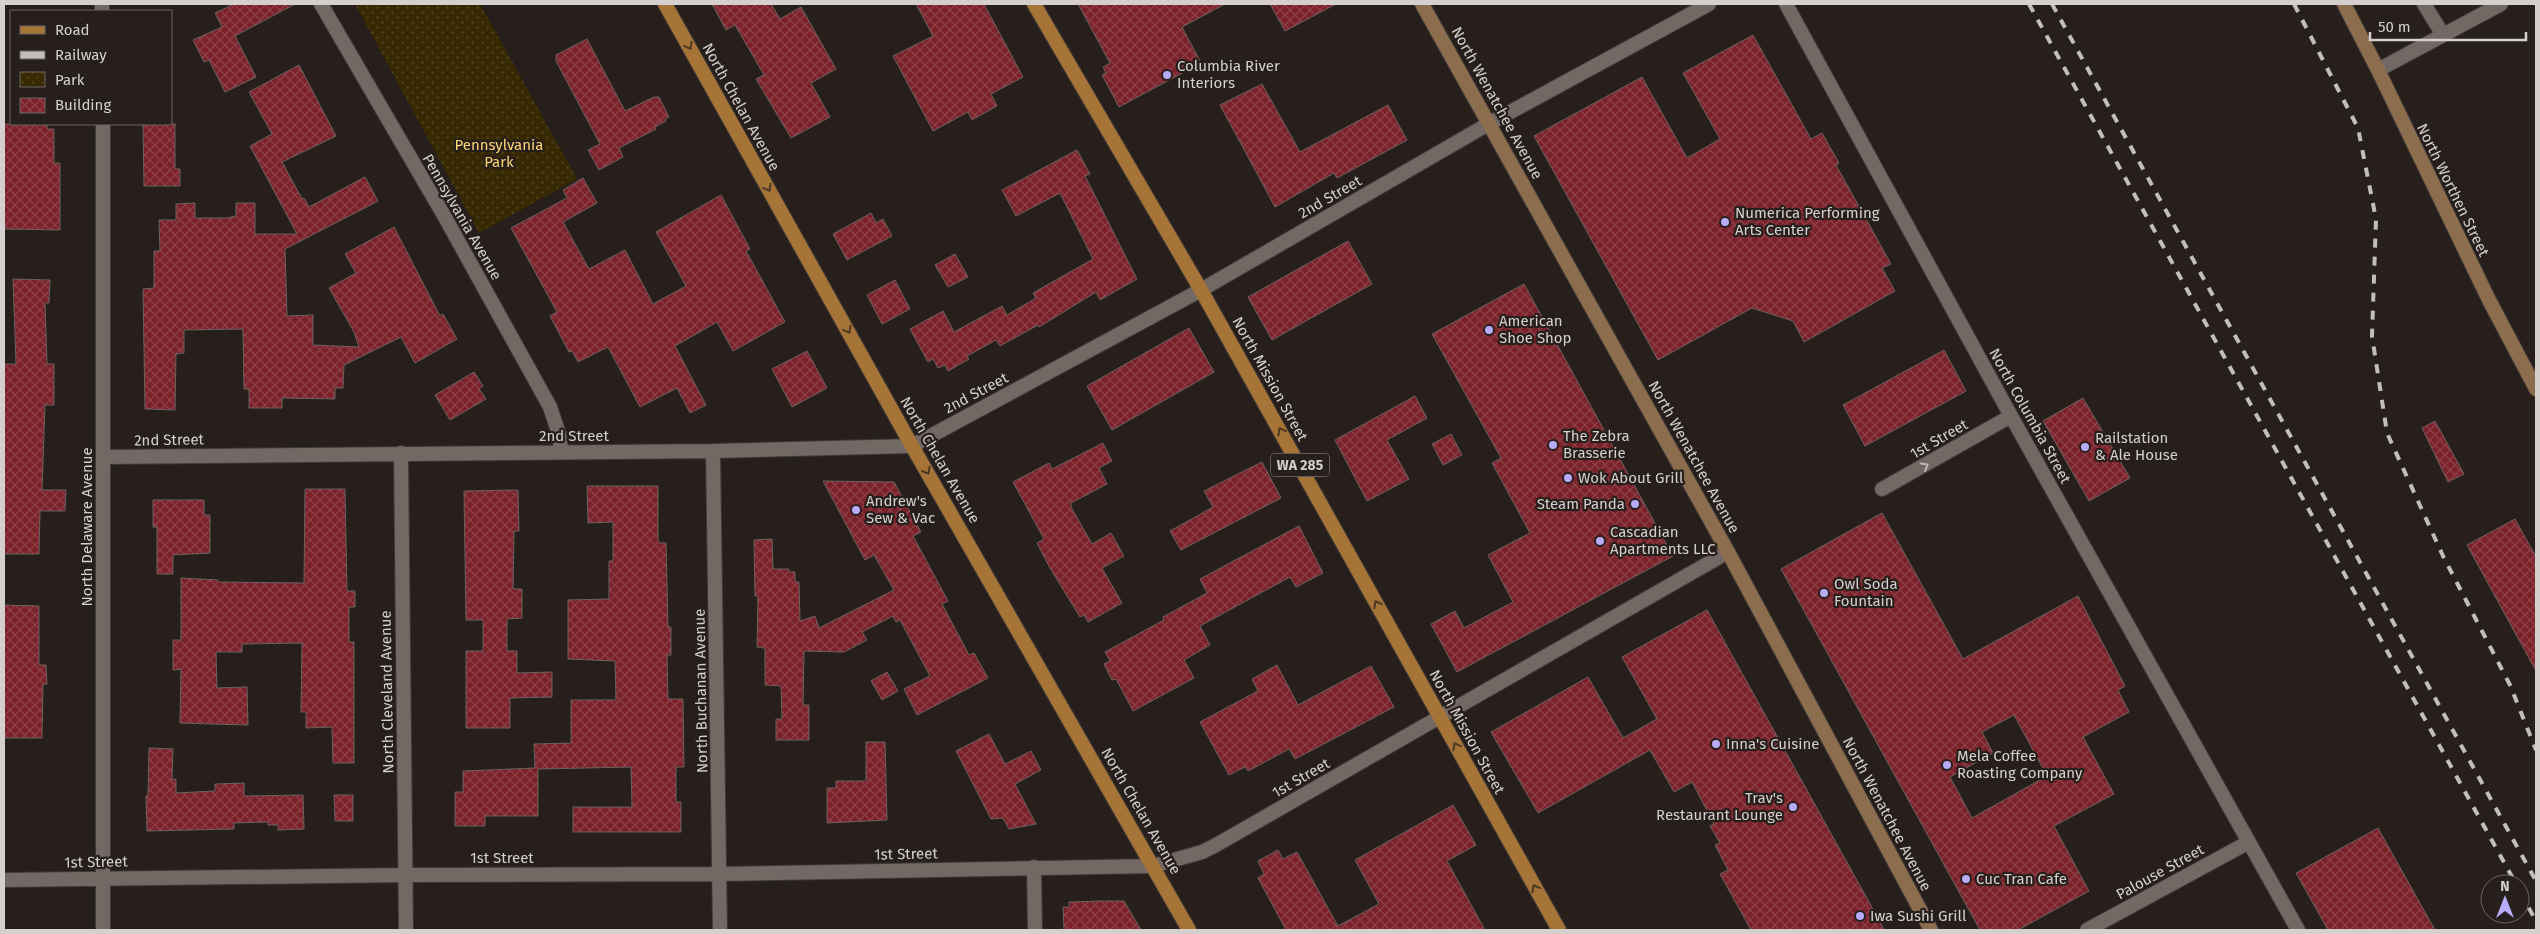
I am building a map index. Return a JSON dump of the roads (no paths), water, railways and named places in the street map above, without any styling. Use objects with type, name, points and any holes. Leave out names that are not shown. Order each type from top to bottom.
[{"type":"main road","name":"North Chelan Avenue","points":[[665,4],[912,446],[1190,930]]},
{"type":"main road","name":"North Mission Street","points":[[1034,4],[1201,290],[1559,930]]},
{"type":"main road","name":"North Wenatchee Avenue","points":[[1422,4],[1728,552],[1931,930]]},
{"type":"main road","name":"North Worthen Street","points":[[2344,4],[2442,204],[2536,388]]},
{"type":"street","name":"Pennsylvania Avenue","points":[[321,4],[446,219],[550,407],[559,434],[561,452]]},
{"type":"street","name":"2nd Street","points":[[104,457],[401,453],[714,452],[912,446],[1201,290],[1490,123],[1709,4]]},
{"type":"street","name":"North Columbia Street","points":[[1786,4],[2011,416],[2298,930]]},
{"type":"street","points":[[2424,4],[2443,35]]},
{"type":"street","points":[[2378,70],[2501,4]]},
{"type":"street","name":"North Delaware Avenue","points":[[103,125],[103,930]]},
{"type":"street","name":"1st Street","points":[[1882,489],[2011,416]]},
{"type":"street","name":"North Buchanan Avenue","points":[[714,452],[720,930]]},
{"type":"street","name":"North Cleveland Avenue","points":[[401,453],[406,930]]},
{"type":"street","name":"1st Street","points":[[4,880],[405,875],[720,874],[1154,866],[1202,852],[1728,552]]},
{"type":"street","name":"Palouse Street","points":[[2087,930],[2249,842]]},
{"type":"street","points":[[1034,867],[1035,930]]},
{"type":"railway","points":[[2029,4],[2510,874]]},
{"type":"railway","points":[[2052,4],[2536,881]]},
{"type":"railway","points":[[2294,4],[2358,128],[2376,219],[2372,336],[2387,433],[2443,556],[2510,685],[2536,750]]},
{"type":"railway","points":[[2530,910],[2536,921]]},
{"type":"place","name":"Columbia River Interiors","points":[[1167,75]]},
{"type":"place","name":"Numerica Performing Arts Center","points":[[1725,222]]},
{"type":"place","name":"American Shoe Shop","points":[[1489,330]]},
{"type":"place","name":"The Zebra Brasserie","points":[[1553,445]]},
{"type":"place","name":"Railstation & Ale House","points":[[2085,447]]},
{"type":"place","name":"Wok About Grill","points":[[1568,478]]},
{"type":"place","name":"Steam Panda","points":[[1635,504]]},
{"type":"place","name":"Andrew's Sew & Vac","points":[[856,510]]},
{"type":"place","name":"Cascadian Apartments LLC","points":[[1600,541]]},
{"type":"place","name":"Owl Soda Fountain","points":[[1824,593]]},
{"type":"place","name":"Inna's Cuisine","points":[[1716,744]]},
{"type":"place","name":"Mela Coffee Roasting Company","points":[[1947,765]]},
{"type":"place","name":"Trav's Restaurant Lounge","points":[[1793,807]]},
{"type":"place","name":"Cuc Tran Cafe","points":[[1966,879]]},
{"type":"place","name":"Iwa Sushi Grill","points":[[1860,916]]},
{"type":"park label","name":"Pennsylvania Park","points":[[499,154]]}]
